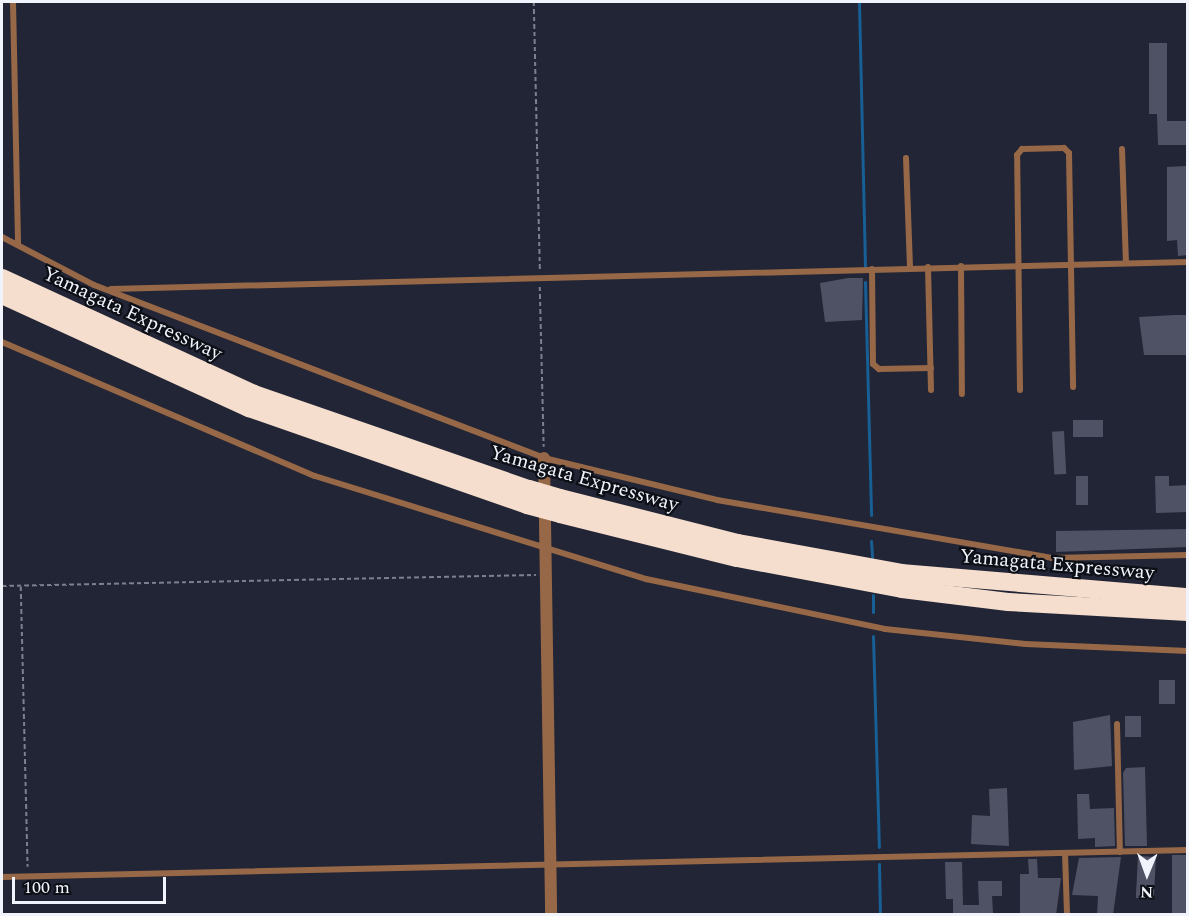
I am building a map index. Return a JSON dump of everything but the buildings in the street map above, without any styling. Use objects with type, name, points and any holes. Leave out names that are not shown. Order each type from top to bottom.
[{"type":"highway","name":"Yamagata Expressway","points":[[2,278],[98,335],[528,497],[737,558],[891,587],[1008,602],[1188,612]]},
{"type":"highway","name":"Yamagata Expressway","points":[[2,295],[71,321]]},
{"type":"highway","name":"Yamagata Expressway","points":[[560,506],[738,543],[901,573],[1188,597]]},
{"type":"street","points":[[544,458],[551,915]]},
{"type":"lane","points":[[13,2],[18,245]]},
{"type":"lane","points":[[1020,390],[1017,155],[1022,149],[1064,148],[1069,153],[1073,387]]},
{"type":"lane","points":[[1122,149],[1126,263]]},
{"type":"lane","points":[[906,158],[910,267]]},
{"type":"lane","points":[[2,237],[107,289],[544,458],[717,500],[1052,558],[1188,555]]},
{"type":"lane","points":[[107,289],[540,275],[1188,262]]},
{"type":"lane","points":[[961,266],[962,394]]},
{"type":"lane","points":[[928,267],[931,390]]},
{"type":"lane","points":[[872,269],[873,364],[879,369],[931,368]]},
{"type":"lane","points":[[2,342],[304,472],[545,550],[721,597],[885,629],[1025,644],[1188,651]]},
{"type":"lane","points":[[1117,723],[1120,852]]},
{"type":"lane","points":[[2,878],[1188,850]]},
{"type":"lane","points":[[1065,853],[1067,915]]},
{"type":"path","points":[[534,2],[544,458]]},
{"type":"path","points":[[2,586],[546,575]]},
{"type":"path","points":[[21,586],[28,877]]},
{"type":"waterway","points":[[859,2],[865,267]]},
{"type":"waterway","points":[[865,282],[871,515]]},
{"type":"waterway","points":[[871,541],[872,557]]},
{"type":"waterway","points":[[873,595],[873,612]]},
{"type":"waterway","points":[[873,636],[879,847]]},
{"type":"waterway","points":[[879,864],[880,914]]}]
